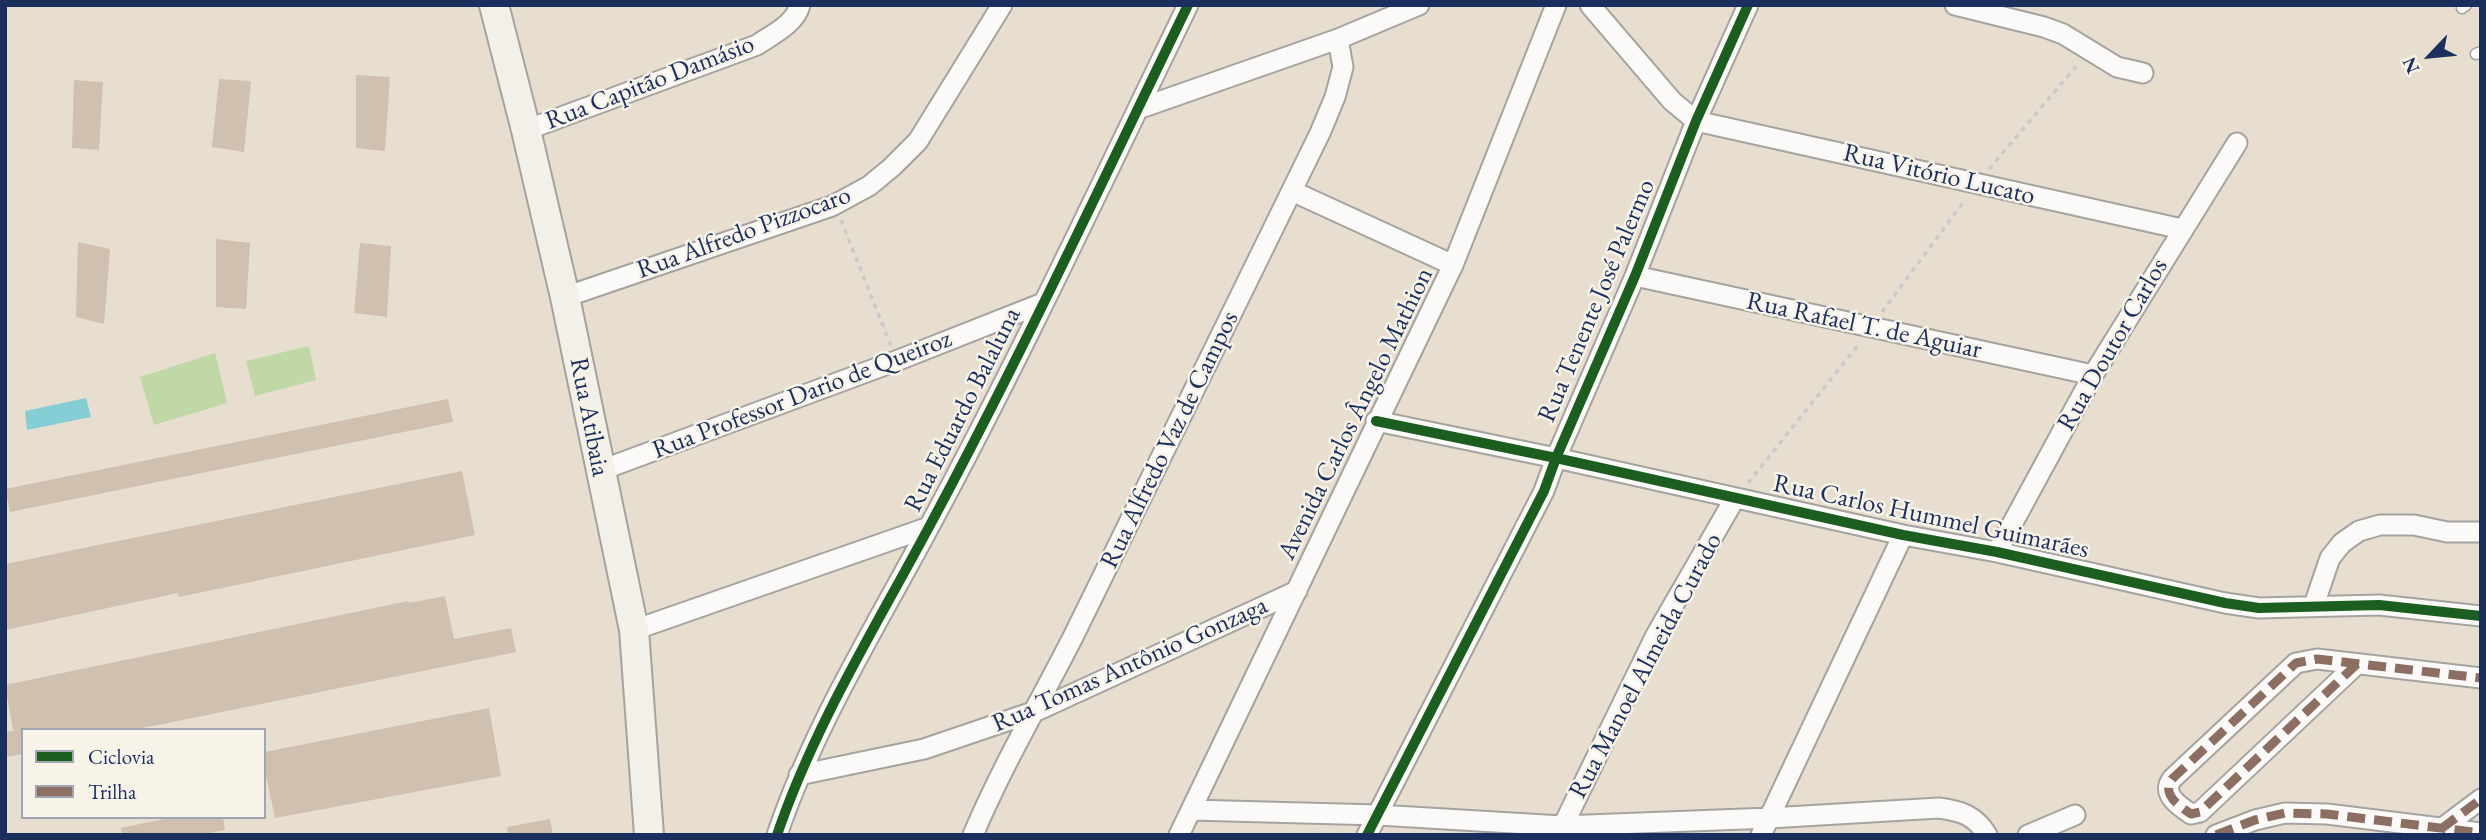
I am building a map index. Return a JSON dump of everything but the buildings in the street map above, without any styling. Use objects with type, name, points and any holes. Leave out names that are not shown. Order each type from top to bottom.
[{"type":"main road","name":"Rua Atibaia","points":[[494,5],[565,297],[634,630],[649,835]]},
{"type":"street","name":"Rua Capitão Damásio","points":[[526,130],[757,45],[787,24],[798,12],[800,5]]},
{"type":"street","name":"Rua Alfredo Pizzocaro","points":[[565,297],[832,206],[869,186],[918,141],[1002,5]]},
{"type":"street","name":"Rua Eduardo Balaluna","points":[[777,835],[799,775],[844,681],[929,527],[1044,303],[1188,5]]},
{"type":"street","points":[[1138,109],[1338,39],[1419,5]]},
{"type":"street","name":"Avenida Carlos Ângelo Mathion","points":[[1179,835],[1453,265],[1556,5]]},
{"type":"street","points":[[1590,5],[1672,101],[1696,121]]},
{"type":"street","name":"Rua Tenente José Palermo","points":[[1367,835],[1544,491],[1635,276],[1696,121],[1748,5]]},
{"type":"street","points":[[1955,5],[2044,27],[2063,34],[2117,67],[2143,73]]},
{"type":"street","name":"Rua Alfredo Vaz de Campos","points":[[972,835],[1006,762],[1036,711],[1292,191],[1335,97],[1343,67],[1338,39]]},
{"type":"street","name":"Rua Vitório Lucato","points":[[1696,121],[2182,229]]},
{"type":"street","name":"Rua Doutor Carlos","points":[[1997,552],[2093,375],[2237,143]]},
{"type":"street","points":[[1292,191],[1453,265]]},
{"type":"street","name":"Rua Rafael T. de Aguiar","points":[[1635,276],[2093,375]]},
{"type":"street","name":"Rua Professor Dario de Queiroz","points":[[599,471],[1044,303]]},
{"type":"street","name":"Rua Carlos Hummel Guimarães","points":[[1376,421],[2225,603],[2259,608],[2379,605],[2481,616]]},
{"type":"street","name":"Rua Manoel Almeida Curado","points":[[1560,830],[1657,635],[1735,498]]},
{"type":"street","points":[[2314,605],[2330,558],[2342,543],[2360,531],[2380,525],[2414,525],[2447,532],[2481,532]]},
{"type":"street","points":[[634,630],[929,527]]},
{"type":"street","points":[[1765,826],[1903,535]]},
{"type":"street","name":"Rua Tomas Antônio Gonzaga","points":[[799,775],[924,749],[1036,711],[1297,591]]},
{"type":"street","points":[[2357,664],[2200,812],[2191,814],[2168,792],[2167,788],[2172,779],[2296,663],[2316,659],[2481,678]]},
{"type":"street","points":[[2441,829],[2481,799]]},
{"type":"street","points":[[1191,810],[1378,815],[1560,830],[1765,826],[1939,808],[1962,811],[1976,819],[1987,835]]},
{"type":"street","points":[[2216,835],[2255,820],[2285,814],[2327,814],[2481,833]]},
{"type":"street","points":[[2028,835],[2075,815]]},
{"type":"path","points":[[1735,498],[1872,327],[1977,183],[2089,51]]},
{"type":"path","points":[[842,221],[896,361]]},
{"type":"green space","points":[[309,346],[316,380],[255,396],[246,361]]},
{"type":"green space","points":[[215,353],[227,403],[154,425],[140,377]]},
{"type":"water","points":[[86,398],[91,417],[27,430],[25,411]]},
{"type":"marked path","points":[[2357,664],[2200,812],[2191,814],[2170,795],[2169,784],[2172,779],[2296,663],[2317,659],[2481,678]]},
{"type":"marked path","points":[[2441,829],[2481,799]]},
{"type":"marked path","points":[[2216,835],[2255,820],[2285,813],[2327,814],[2481,833]]},
{"type":"cycle path","points":[[777,835],[827,716],[996,398],[1188,5]]},
{"type":"cycle path","points":[[1367,835],[1544,491],[1635,276],[1696,121],[1748,5]]},
{"type":"cycle path","points":[[1376,421],[2225,603],[2259,608],[2379,605],[2481,616]]}]
